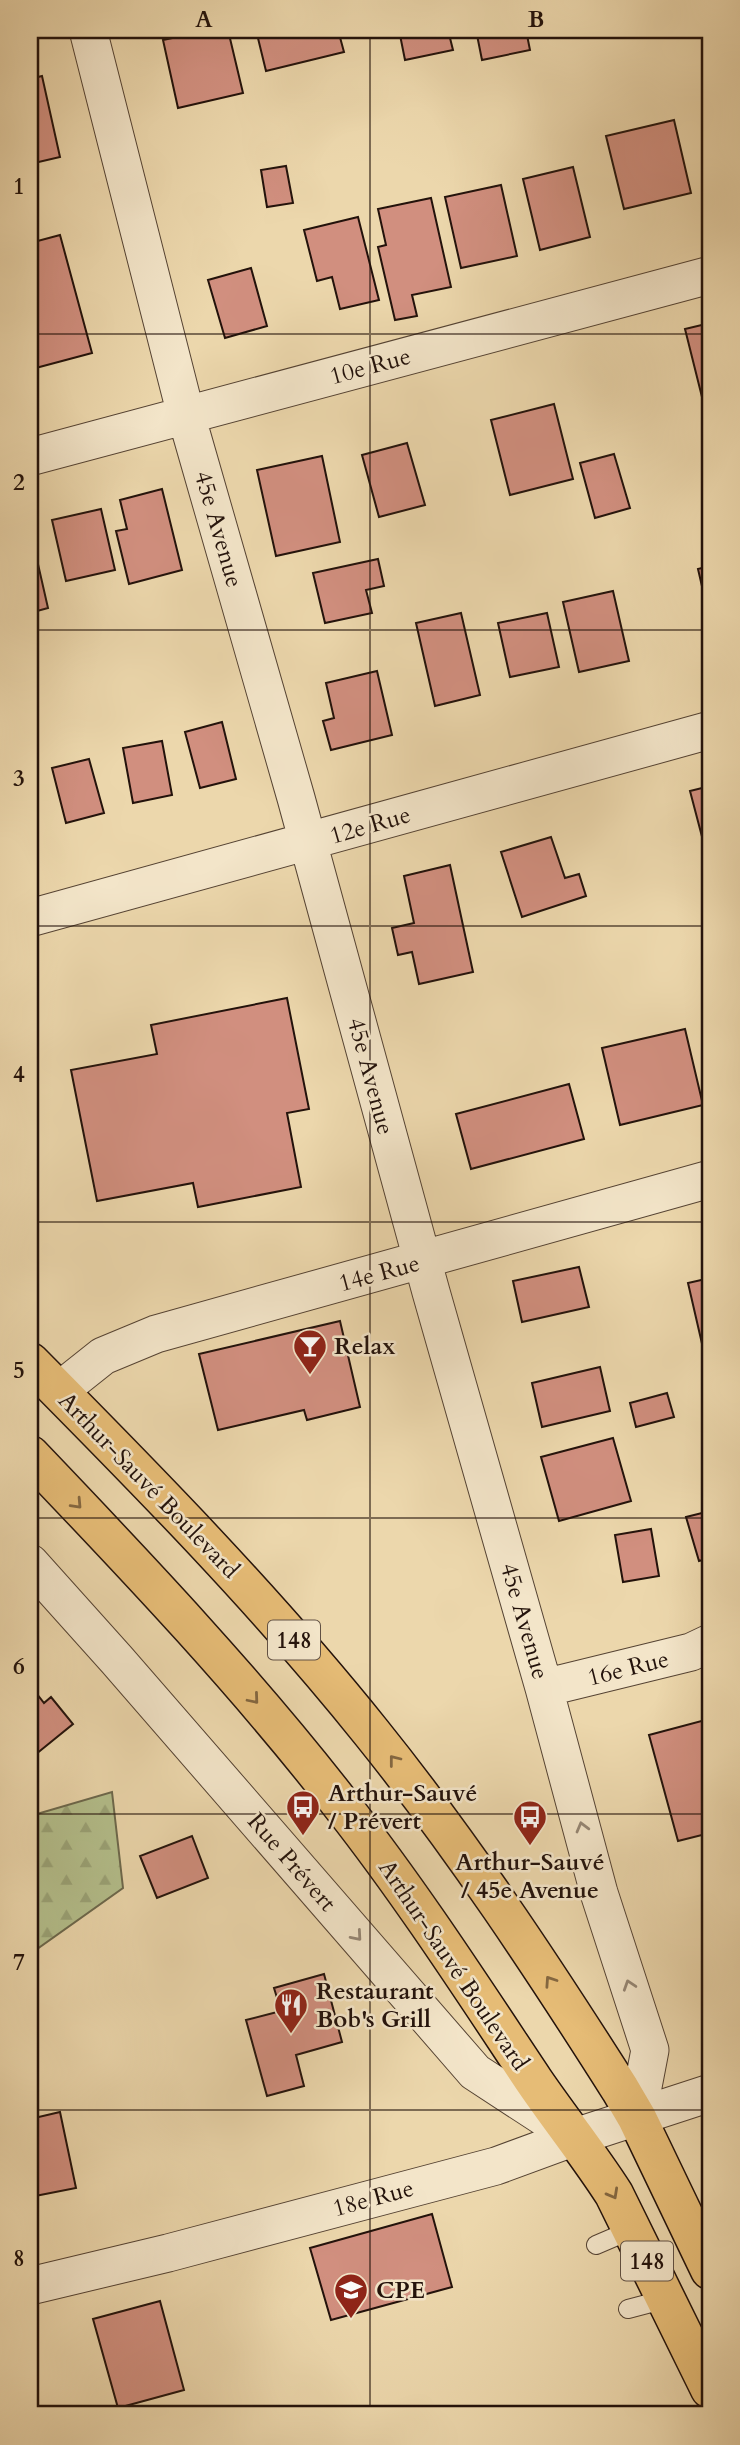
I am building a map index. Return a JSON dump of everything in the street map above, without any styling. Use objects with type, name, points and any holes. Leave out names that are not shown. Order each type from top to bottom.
[{"type":"main road","name":"Arthur-Sauvé Boulevard","points":[[30,1362],[234,1573],[313,1661],[385,1749],[465,1854],[638,2118],[710,2270]]},
{"type":"main road","name":"Arthur-Sauvé Boulevard","points":[[30,1455],[210,1648],[342,1805],[426,1918],[554,2111],[614,2194],[710,2389]]},
{"type":"street","name":"45e Avenue","points":[[88,30],[186,415],[308,842],[599,1893],[650,2050],[638,2118]]},
{"type":"street","name":"10e Rue","points":[[30,457],[710,275]]},
{"type":"street","name":"12e Rue","points":[[30,918],[710,730]]},
{"type":"street","name":"14e Rue","points":[[59,1391],[103,1356],[156,1335],[710,1179]]},
{"type":"street","name":"Rue Prévert","points":[[30,1563],[475,2072],[575,2137]]},
{"type":"street","name":"16e Rue","points":[[544,1688],[691,1652],[710,1643]]},
{"type":"street","name":"18e Rue","points":[[30,2286],[179,2250],[496,2166],[710,2093]]},
{"type":"lane","points":[[596,2245],[631,2230]]},
{"type":"lane","points":[[628,2309],[666,2299]]},
{"type":"green space","points":[[112,1792],[123,1888],[30,1954],[30,1816]]},
{"type":"building","points":[[210,30],[228,30],[243,93],[178,108],[163,40]]},
{"type":"building","points":[[256,30],[338,30],[344,52],[266,71]]},
{"type":"building","points":[[399,30],[448,30],[453,50],[405,60]]},
{"type":"building","points":[[476,30],[526,30],[530,50],[482,60]]},
{"type":"building","points":[[42,76],[60,157],[30,164],[30,79]]},
{"type":"building","points":[[674,120],[691,193],[624,209],[606,136]]},
{"type":"building","points":[[286,166],[293,203],[267,207],[261,170]]},
{"type":"building","points":[[573,167],[590,237],[540,250],[523,179]]},
{"type":"building","points":[[501,185],[517,256],[461,268],[445,197]]},
{"type":"building","points":[[431,198],[451,287],[412,295],[417,316],[395,320],[378,247],[386,245],[378,209]]},
{"type":"building","points":[[358,217],[379,300],[340,309],[332,277],[317,281],[304,230]]},
{"type":"building","points":[[60,235],[92,353],[32,369],[30,243]]},
{"type":"building","points":[[251,268],[267,326],[225,338],[208,280]]},
{"type":"building","points":[[710,323],[710,412],[706,413],[685,329]]},
{"type":"building","points":[[554,404],[573,479],[510,495],[491,420]]},
{"type":"building","points":[[407,443],[425,505],[379,517],[362,455]]},
{"type":"building","points":[[614,454],[630,508],[595,518],[580,463]]},
{"type":"building","points":[[322,456],[340,542],[276,556],[257,470]]},
{"type":"building","points":[[162,489],[182,570],[129,584],[116,531],[127,529],[120,500]]},
{"type":"building","points":[[101,509],[115,570],[66,581],[52,520]]},
{"type":"building","points":[[30,529],[48,608],[30,613]]},
{"type":"building","points":[[378,559],[384,586],[366,590],[372,613],[325,623],[313,573]]},
{"type":"building","points":[[710,566],[710,621],[698,569]]},
{"type":"building","points":[[613,591],[629,661],[579,672],[563,602]]},
{"type":"building","points":[[461,613],[480,695],[435,706],[416,623]]},
{"type":"building","points":[[547,613],[559,667],[510,677],[498,623]]},
{"type":"building","points":[[377,671],[392,735],[331,750],[323,721],[334,718],[326,683]]},
{"type":"building","points":[[222,722],[236,779],[200,788],[185,732]]},
{"type":"building","points":[[162,741],[172,795],[133,803],[123,748]]},
{"type":"building","points":[[89,759],[104,813],[66,823],[52,768]]},
{"type":"building","points":[[710,786],[710,847],[705,848],[690,791]]},
{"type":"building","points":[[551,837],[565,878],[579,874],[586,896],[522,917],[501,852]]},
{"type":"building","points":[[450,865],[473,972],[419,984],[412,952],[398,955],[392,928],[414,923],[404,876]]},
{"type":"building","points":[[287,998],[309,1109],[287,1113],[301,1187],[198,1207],[193,1183],[97,1201],[71,1070],[157,1054],[151,1025]]},
{"type":"building","points":[[685,1029],[703,1105],[620,1125],[602,1048]]},
{"type":"building","points":[[569,1084],[584,1139],[471,1169],[456,1114]]},
{"type":"building","points":[[579,1267],[589,1307],[522,1322],[513,1281]]},
{"type":"building","points":[[710,1278],[710,1346],[703,1348],[688,1283]]},
{"type":"building","points":[[340,1321],[360,1407],[307,1420],[304,1410],[218,1430],[199,1354]]},
{"type":"building","points":[[600,1367],[610,1411],[542,1427],[532,1383]]},
{"type":"building","points":[[667,1393],[674,1417],[636,1427],[630,1403]]},
{"type":"building","points":[[613,1438],[631,1501],[559,1521],[541,1457]]},
{"type":"building","points":[[710,1511],[710,1558],[699,1561],[686,1517]]},
{"type":"building","points":[[651,1529],[659,1576],[623,1582],[615,1535]]},
{"type":"building","points":[[30,1685],[44,1703],[51,1697],[73,1724],[30,1759]]},
{"type":"building","points":[[709,1719],[710,1833],[678,1841],[649,1735]]},
{"type":"building","points":[[192,1836],[208,1878],[157,1898],[140,1856]]},
{"type":"building","points":[[324,1974],[342,2042],[296,2055],[304,2086],[267,2096],[246,2020],[281,2011],[274,1988]]},
{"type":"building","points":[[60,2112],[76,2188],[30,2197],[30,2119]]},
{"type":"building","points":[[432,2214],[452,2287],[331,2320],[310,2248]]},
{"type":"building","points":[[160,2301],[184,2390],[118,2408],[93,2319]]},
{"type":"place","name":"Relax","points":[[310,1376]]},
{"type":"place","name":"Arthur-Sauvé / Prévert","points":[[303,1837]]},
{"type":"place","name":"Arthur-Sauvé / 45e Avenue","points":[[530,1847]]},
{"type":"place","name":"Restaurant Bob's Grill","points":[[291,2035]]},
{"type":"place","name":"CPE","points":[[351,2320]]}]
